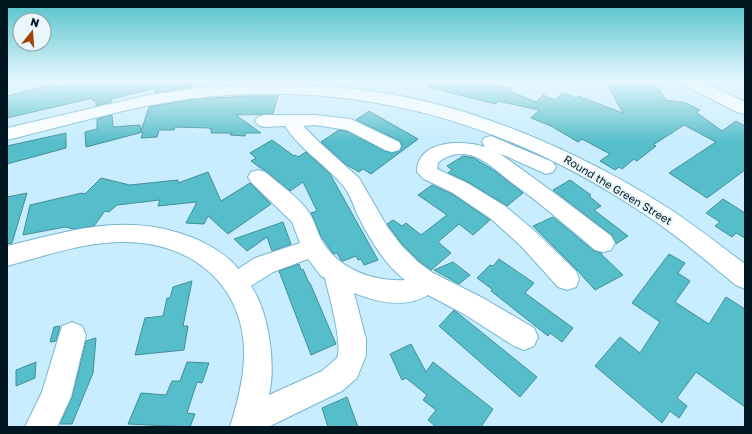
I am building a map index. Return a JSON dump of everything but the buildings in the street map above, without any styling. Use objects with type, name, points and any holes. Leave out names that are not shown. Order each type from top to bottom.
[{"type":"street","name":"Round the Green Street","points":[[7,134],[146,101]]},
{"type":"street","name":"Round the Green Street","points":[[406,101],[449,112],[491,141],[543,147],[588,170],[683,230],[745,278]]},
{"type":"street","points":[[728,101],[745,110]]},
{"type":"street","points":[[264,121],[315,120],[351,125],[368,132],[392,146]]},
{"type":"street","points":[[291,121],[303,138],[338,168],[353,184],[384,240],[402,263],[427,283],[467,303],[524,337]]},
{"type":"street","points":[[491,141],[528,184],[603,243]]},
{"type":"street","points":[[546,166],[491,141],[466,148],[444,150],[434,155],[428,161],[426,167],[427,172],[433,176],[468,193],[512,223],[533,242],[567,279]]},
{"type":"street","points":[[258,177],[300,216],[306,226],[313,248],[330,269],[361,285],[393,292],[413,291],[427,283]]},
{"type":"street","points":[[7,256],[90,236],[113,234],[154,235],[173,239],[207,254],[221,266],[236,283],[251,313],[256,333],[258,357],[256,382],[247,423]]},
{"type":"street","points":[[236,283],[264,265],[313,248]]},
{"type":"street","points":[[247,423],[332,381],[347,368],[352,356],[352,339],[336,272]]},
{"type":"street","points":[[41,427],[56,397],[72,335]]}]
